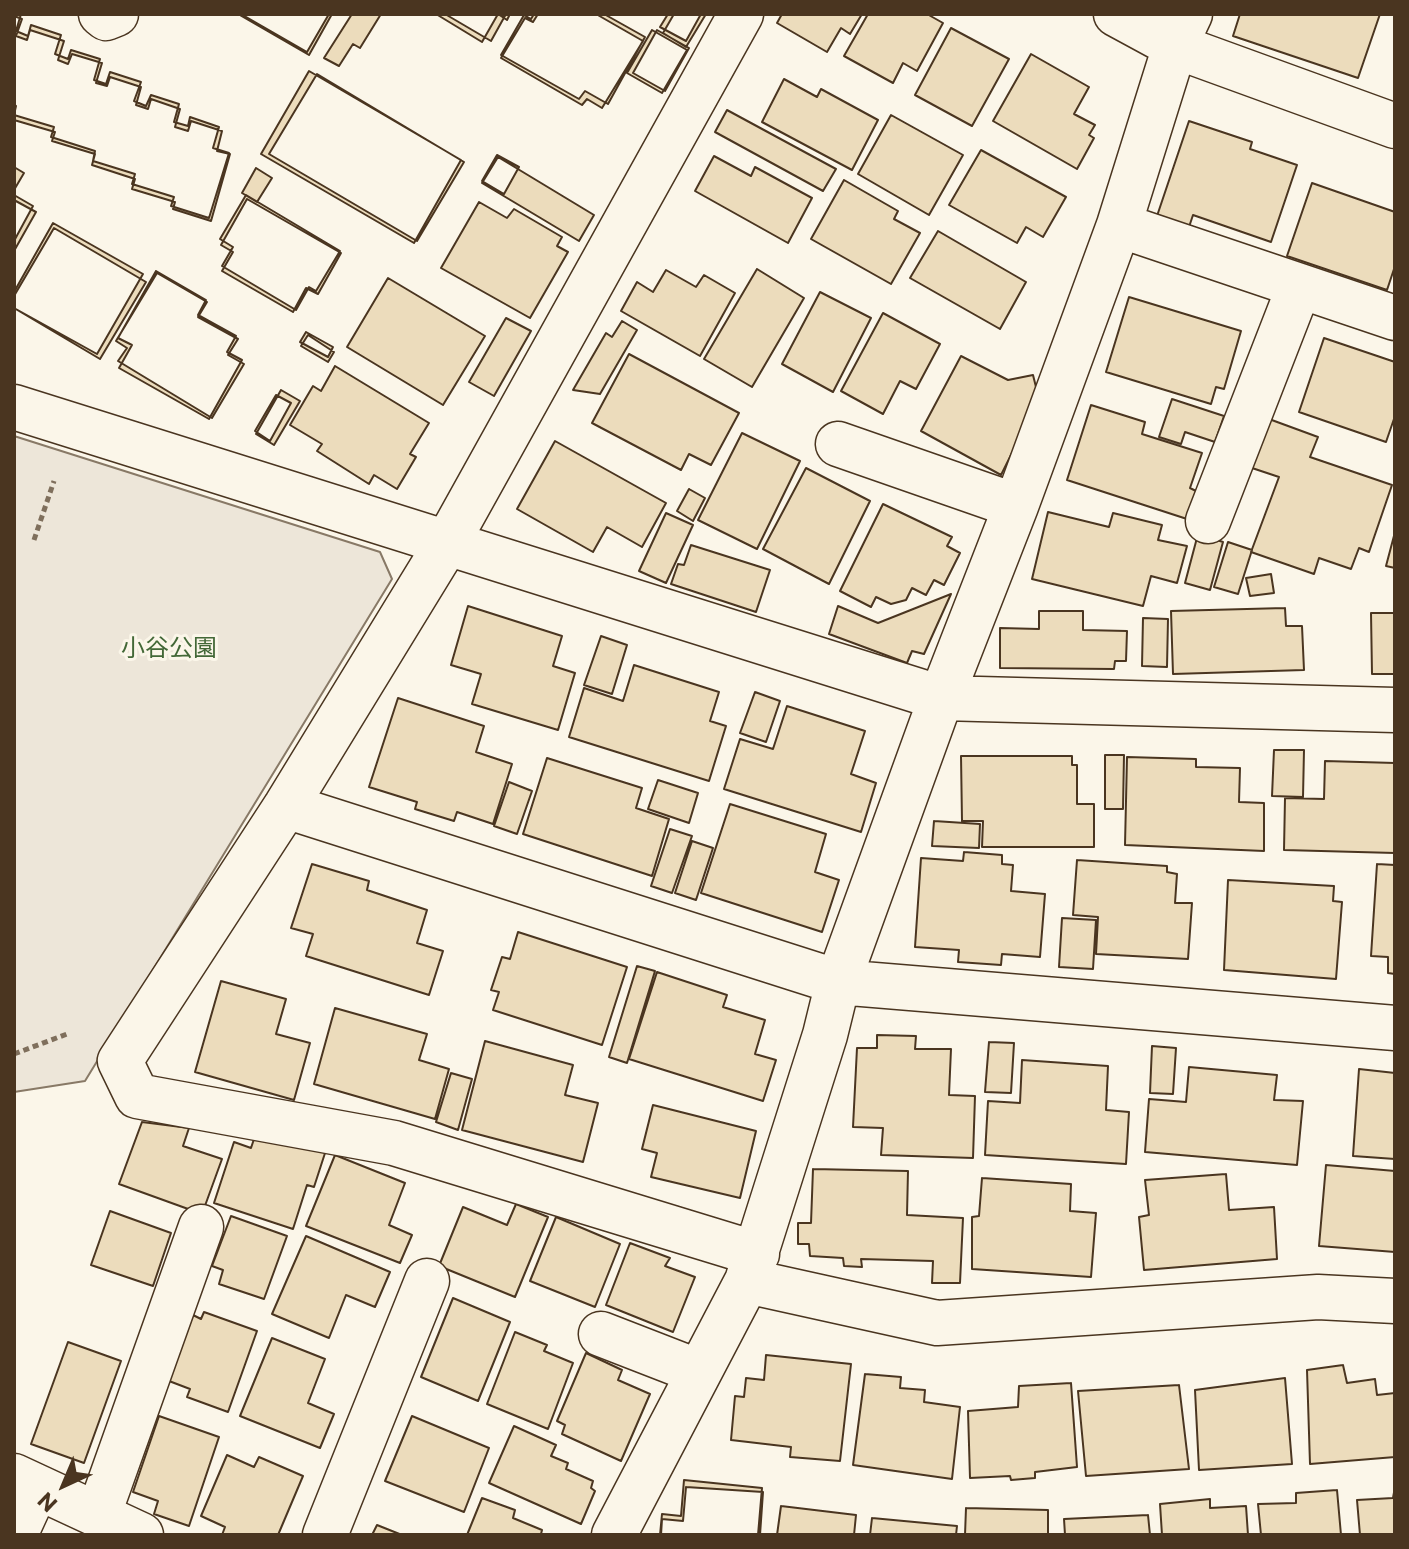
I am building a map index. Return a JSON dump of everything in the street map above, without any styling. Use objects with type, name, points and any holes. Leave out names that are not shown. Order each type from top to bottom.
[{"type":"street","points":[[101,14],[106,18],[116,14]]},
{"type":"street","points":[[741,14],[447,543],[286,806],[120,1061],[137,1096],[394,1143],[752,1267],[937,1323],[1318,1297],[1395,1301]]},
{"type":"street","points":[[1116,14],[1182,30],[1395,126]]},
{"type":"street","points":[[614,1535],[752,1267],[825,1035],[838,982],[1119,225],[1182,30]]},
{"type":"street","points":[[1119,225],[1395,318]]},
{"type":"street","points":[[1208,521],[1299,287]]},
{"type":"street","points":[[14,407],[941,698],[1395,710]]},
{"type":"street","points":[[838,444],[1016,506]]},
{"type":"street","points":[[286,806],[838,982],[1395,1028]]},
{"type":"street","points":[[98,1516],[201,1227]]},
{"type":"street","points":[[325,1535],[427,1281]]},
{"type":"street","points":[[601,1334],[699,1372]]},
{"type":"street","points":[[15,1535],[26,1482],[141,1535]]},
{"type":"green space","name":"小谷公園","points":[[14,436],[380,552],[392,579],[85,1081],[14,1092]]},
{"type":"building","points":[[14,14],[21,14],[16,31],[28,36],[31,25],[61,35],[55,54],[68,59],[71,50],[100,59],[94,80],[106,84],[110,72],[141,82],[134,101],[146,106],[151,95],[179,104],[174,122],[188,126],[190,117],[219,127],[213,148],[229,153],[209,218],[171,206],[174,197],[132,184],[135,174],[93,161],[95,151],[51,137],[54,127],[14,115]]},
{"type":"building","points":[[238,14],[332,14],[309,55]]},
{"type":"building","points":[[241,14],[329,14],[307,52]]},
{"type":"building","points":[[352,14],[381,14],[360,48],[353,44],[339,66],[324,58]]},
{"type":"building","points":[[436,14],[498,14],[482,42]]},
{"type":"building","points":[[445,14],[506,14],[491,41]]},
{"type":"building","points":[[534,14],[604,14],[645,37],[608,104],[585,91],[579,99],[501,55],[524,15],[531,19]]},
{"type":"building","points":[[538,14],[596,14],[643,41],[602,108],[587,99],[582,105],[501,58],[525,18],[533,22]]},
{"type":"building","points":[[668,14],[701,14],[686,41],[660,27]]},
{"type":"building","points":[[674,14],[706,14],[686,47],[663,33]]},
{"type":"building","points":[[782,14],[862,14],[850,34],[841,28],[827,52],[777,23]]},
{"type":"building","points":[[868,14],[927,14],[943,23],[917,71],[903,63],[893,83],[844,56]]},
{"type":"building","points":[[1240,14],[1380,14],[1358,78],[1233,36]]},
{"type":"building","points":[[14,16],[22,19],[16,36],[27,40],[30,30],[64,41],[58,60],[68,64],[72,54],[102,63],[96,83],[107,86],[110,77],[141,87],[136,105],[148,109],[151,99],[180,109],[175,127],[188,131],[191,121],[222,131],[217,151],[230,154],[211,221],[173,209],[175,202],[132,189],[135,179],[92,165],[95,154],[52,141],[55,132],[14,120]]},
{"type":"building","points":[[951,28],[1009,59],[972,126],[915,95]]},
{"type":"building","points":[[652,30],[687,50],[662,93],[627,73]]},
{"type":"building","points":[[657,30],[689,48],[665,91],[633,73]]},
{"type":"building","points":[[1031,54],[1089,87],[1074,114],[1095,125],[1089,135],[1094,138],[1077,169],[993,121]]},
{"type":"building","points":[[309,71],[461,160],[414,243],[261,154]]},
{"type":"building","points":[[317,74],[464,162],[417,241],[269,154]]},
{"type":"building","points":[[784,79],[817,97],[821,89],[878,120],[852,170],[762,122]]},
{"type":"building","points":[[727,110],[836,169],[823,191],[715,132]]},
{"type":"building","points":[[891,115],[963,155],[929,215],[858,174]]},
{"type":"building","points":[[1189,121],[1252,142],[1250,149],[1297,165],[1271,242],[1193,215],[1189,227],[1157,216]]},
{"type":"building","points":[[981,150],[1066,197],[1043,237],[1026,227],[1017,243],[949,205]]},
{"type":"building","points":[[497,155],[519,167],[504,194],[482,181]]},
{"type":"building","points":[[714,156],[751,176],[755,167],[812,198],[788,243],[695,191]]},
{"type":"building","points":[[498,157],[594,215],[579,241],[482,183]]},
{"type":"building","points":[[14,167],[24,173],[14,190]]},
{"type":"building","points":[[256,168],[272,178],[257,202],[242,193]]},
{"type":"building","points":[[844,180],[898,211],[894,219],[920,233],[891,284],[811,239]]},
{"type":"building","points":[[1312,183],[1395,212],[1395,266],[1387,290],[1287,256]]},
{"type":"building","points":[[14,195],[33,206],[14,241]]},
{"type":"building","points":[[246,195],[340,251],[316,291],[309,287],[296,310],[222,266],[233,247],[220,239]]},
{"type":"building","points":[[247,199],[341,253],[318,294],[306,288],[293,312],[222,271],[233,252],[221,245]]},
{"type":"building","points":[[14,200],[36,212],[14,251]]},
{"type":"building","points":[[479,202],[507,218],[514,209],[562,237],[557,246],[568,252],[530,318],[441,268]]},
{"type":"building","points":[[53,223],[143,274],[97,354],[14,308],[14,292]]},
{"type":"building","points":[[54,228],[146,282],[100,359],[14,308],[14,296]]},
{"type":"building","points":[[938,231],[1026,282],[1000,329],[910,278]]},
{"type":"building","points":[[757,269],[804,298],[752,387],[704,359]]},
{"type":"building","points":[[666,270],[696,287],[704,275],[735,293],[700,356],[621,311],[637,282],[653,292]]},
{"type":"building","points":[[156,271],[206,300],[198,315],[236,336],[227,352],[242,360],[209,419],[119,368],[132,345],[118,338]]},
{"type":"building","points":[[157,273],[207,302],[198,317],[238,339],[228,355],[244,364],[212,418],[118,361],[127,348],[116,341]]},
{"type":"building","points":[[388,278],[485,336],[443,405],[347,347]]},
{"type":"building","points":[[820,292],[871,318],[833,392],[782,364]]},
{"type":"building","points":[[1129,297],[1241,331],[1224,389],[1216,387],[1211,404],[1106,372]]},
{"type":"building","points":[[883,313],[940,344],[916,389],[900,381],[883,414],[841,391]]},
{"type":"building","points":[[506,318],[531,331],[494,396],[469,382]]},
{"type":"building","points":[[622,321],[637,330],[600,394],[573,390],[606,333],[612,337]]},
{"type":"building","points":[[306,332],[333,347],[328,357],[300,342]]},
{"type":"building","points":[[308,335],[334,352],[328,362],[301,346]]},
{"type":"building","points":[[1324,338],[1395,362],[1395,416],[1386,442],[1299,412]]},
{"type":"building","points":[[629,354],[739,413],[711,465],[689,454],[681,470],[592,423]]},
{"type":"building","points":[[961,356],[1008,380],[1033,375],[1039,399],[1001,475],[921,431]]},
{"type":"building","points":[[335,366],[429,423],[410,454],[416,457],[397,489],[374,475],[369,484],[317,451],[322,444],[290,425],[313,386],[321,391]]},
{"type":"building","points":[[281,390],[300,401],[274,445],[256,434]]},
{"type":"building","points":[[276,395],[291,403],[270,441],[255,431]]},
{"type":"building","points":[[1172,399],[1224,416],[1215,442],[1185,432],[1181,444],[1159,437]]},
{"type":"building","points":[[1091,405],[1145,422],[1142,434],[1202,453],[1190,488],[1196,491],[1187,519],[1067,480]]},
{"type":"building","points":[[1269,419],[1318,437],[1310,457],[1392,485],[1369,552],[1359,548],[1351,569],[1319,558],[1314,574],[1251,552],[1279,477],[1252,468]]},
{"type":"building","points":[[742,433],[800,461],[757,549],[698,520]]},
{"type":"building","points":[[555,441],[666,503],[642,547],[607,527],[593,552],[517,509]]},
{"type":"building","points":[[806,468],[870,501],[829,584],[763,549]]},
{"type":"building","points":[[689,489],[705,498],[693,521],[677,511]]},
{"type":"building","points":[[883,504],[952,537],[947,546],[960,553],[944,585],[934,580],[926,595],[912,588],[906,600],[891,604],[876,597],[871,607],[840,591]]},
{"type":"building","points":[[1048,512],[1109,527],[1113,513],[1162,525],[1158,540],[1187,546],[1177,583],[1151,576],[1143,606],[1032,579]]},
{"type":"building","points":[[666,513],[693,525],[666,583],[639,571]]},
{"type":"building","points":[[1395,532],[1395,568],[1386,566]]},
{"type":"building","points":[[1198,534],[1223,542],[1210,590],[1185,583]]},
{"type":"building","points":[[1228,542],[1252,550],[1238,594],[1214,587]]},
{"type":"building","points":[[691,545],[770,570],[756,612],[671,584],[678,564],[684,565]]},
{"type":"building","points":[[1271,574],[1274,593],[1250,596],[1246,578]]},
{"type":"building","points":[[951,594],[924,654],[912,651],[907,663],[829,634],[838,606],[878,623]]},
{"type":"building","points":[[468,606],[562,636],[553,666],[575,673],[558,730],[472,704],[481,674],[451,665]]},
{"type":"building","points":[[1285,608],[1286,626],[1302,626],[1304,670],[1173,674],[1171,611]]},
{"type":"building","points":[[1039,611],[1083,611],[1083,630],[1127,631],[1126,661],[1115,661],[1114,669],[1000,668],[1000,628],[1039,629]]},
{"type":"building","points":[[1371,613],[1395,613],[1395,674],[1372,674]]},
{"type":"building","points":[[1143,618],[1168,619],[1167,667],[1142,666]]},
{"type":"building","points":[[601,636],[627,645],[612,694],[584,685]]},
{"type":"building","points":[[634,665],[719,692],[710,721],[726,726],[709,781],[569,737],[584,688],[623,701]]},
{"type":"building","points":[[755,692],[780,701],[766,742],[740,733]]},
{"type":"building","points":[[398,698],[484,726],[476,752],[512,764],[493,824],[457,812],[454,821],[415,809],[417,802],[369,787]]},
{"type":"building","points":[[787,706],[865,731],[851,774],[876,783],[861,832],[724,789],[740,739],[773,749]]},
{"type":"building","points":[[1274,750],[1304,750],[1303,797],[1272,796]]},
{"type":"building","points":[[1105,755],[1124,755],[1123,809],[1105,809]]},
{"type":"building","points":[[961,756],[1072,756],[1072,765],[1077,765],[1077,804],[1094,804],[1094,847],[982,847],[983,821],[962,821]]},
{"type":"building","points":[[1127,757],[1196,759],[1196,767],[1240,768],[1239,802],[1264,803],[1264,851],[1125,845]]},
{"type":"building","points":[[547,758],[642,788],[636,808],[669,819],[652,876],[523,834]]},
{"type":"building","points":[[1325,761],[1395,763],[1395,853],[1284,850],[1285,798],[1324,799]]},
{"type":"building","points":[[658,780],[698,793],[689,823],[648,809]]},
{"type":"building","points":[[509,782],[532,791],[517,834],[494,826]]},
{"type":"building","points":[[730,804],[826,834],[815,872],[839,880],[822,932],[701,893]]},
{"type":"building","points":[[934,821],[980,824],[979,848],[932,846]]},
{"type":"building","points":[[670,829],[692,836],[672,893],[651,886]]},
{"type":"building","points":[[692,841],[713,848],[696,900],[675,893]]},
{"type":"building","points":[[964,852],[1002,855],[1002,864],[1013,865],[1011,891],[1045,894],[1040,957],[1002,954],[1001,965],[958,962],[959,950],[915,947],[921,858],[963,861]]},
{"type":"building","points":[[1077,860],[1167,866],[1167,872],[1177,874],[1175,903],[1192,903],[1188,959],[1096,954],[1098,917],[1073,915]]},
{"type":"building","points":[[312,864],[369,881],[367,890],[427,910],[417,943],[443,951],[429,995],[306,956],[313,934],[291,928]]},
{"type":"building","points":[[1377,864],[1395,865],[1395,974],[1388,973],[1388,957],[1371,956]]},
{"type":"building","points":[[1228,880],[1334,886],[1333,901],[1342,902],[1336,979],[1224,970]]},
{"type":"building","points":[[1062,918],[1096,920],[1093,969],[1059,967]]},
{"type":"building","points":[[518,932],[627,967],[602,1045],[493,1010],[499,992],[491,990],[502,957],[510,959]]},
{"type":"building","points":[[637,966],[655,971],[627,1063],[609,1057]]},
{"type":"building","points":[[657,972],[727,995],[723,1007],[765,1020],[755,1054],[776,1060],[763,1101],[629,1059]]},
{"type":"building","points":[[221,981],[286,999],[276,1034],[310,1043],[294,1100],[195,1072]]},
{"type":"building","points":[[335,1008],[427,1034],[419,1060],[449,1069],[435,1119],[314,1084]]},
{"type":"building","points":[[877,1035],[916,1036],[915,1049],[951,1049],[949,1095],[975,1096],[973,1158],[881,1155],[883,1128],[853,1127],[857,1048],[877,1048]]},
{"type":"building","points":[[485,1041],[573,1065],[565,1095],[598,1103],[583,1162],[462,1130]]},
{"type":"building","points":[[989,1042],[1014,1043],[1011,1093],[985,1092]]},
{"type":"building","points":[[1152,1046],[1176,1048],[1173,1094],[1150,1093]]},
{"type":"building","points":[[1022,1060],[1108,1066],[1106,1110],[1129,1112],[1126,1164],[985,1155],[988,1101],[1020,1103]]},
{"type":"building","points":[[1189,1067],[1277,1075],[1274,1100],[1303,1101],[1297,1165],[1145,1152],[1149,1099],[1186,1102]]},
{"type":"building","points":[[1359,1069],[1395,1073],[1395,1159],[1353,1156]]},
{"type":"building","points":[[451,1073],[472,1079],[458,1130],[436,1122]]},
{"type":"building","points":[[653,1105],[756,1131],[740,1198],[651,1177],[657,1153],[642,1149]]},
{"type":"building","points":[[142,1122],[189,1128],[183,1146],[222,1159],[202,1214],[119,1184]]},
{"type":"building","points":[[255,1136],[326,1150],[314,1187],[307,1185],[293,1229],[214,1203],[234,1142],[251,1148]]},
{"type":"building","points":[[335,1155],[405,1183],[389,1225],[412,1235],[400,1263],[306,1226]]},
{"type":"building","points":[[1326,1165],[1395,1171],[1395,1252],[1319,1246]]},
{"type":"building","points":[[813,1169],[908,1171],[907,1215],[963,1218],[960,1283],[932,1283],[933,1261],[861,1259],[862,1267],[844,1266],[843,1258],[810,1256],[809,1244],[798,1244],[798,1223],[811,1223]]},
{"type":"building","points":[[1226,1174],[1229,1210],[1274,1207],[1277,1259],[1144,1270],[1139,1217],[1149,1215],[1145,1180]]},
{"type":"building","points":[[982,1178],[1071,1184],[1070,1211],[1096,1213],[1091,1277],[972,1269],[972,1217],[979,1216]]},
{"type":"building","points":[[516,1204],[548,1217],[515,1297],[439,1266],[463,1207],[507,1225]]},
{"type":"building","points":[[110,1211],[171,1233],[153,1286],[91,1265]]},
{"type":"building","points":[[231,1216],[287,1236],[264,1299],[219,1284],[223,1270],[212,1266]]},
{"type":"building","points":[[556,1217],[620,1244],[595,1307],[530,1281]]},
{"type":"building","points":[[306,1236],[390,1272],[375,1307],[346,1295],[329,1338],[272,1314]]},
{"type":"building","points":[[630,1243],[670,1258],[665,1266],[695,1277],[673,1332],[606,1305]]},
{"type":"building","points":[[453,1298],[510,1322],[478,1401],[421,1377]]},
{"type":"building","points":[[204,1312],[257,1331],[228,1412],[187,1397],[190,1389],[169,1381],[193,1315],[201,1319]]},
{"type":"building","points":[[515,1332],[547,1345],[544,1351],[573,1363],[548,1429],[487,1404]]},
{"type":"building","points":[[272,1338],[325,1359],[308,1403],[334,1414],[320,1448],[240,1416]]},
{"type":"building","points":[[68,1342],[121,1361],[84,1463],[31,1444]]},
{"type":"building","points":[[586,1353],[622,1370],[618,1380],[650,1394],[621,1461],[562,1434],[565,1425],[557,1421]]},
{"type":"building","points":[[766,1355],[851,1364],[840,1461],[790,1457],[791,1447],[731,1440],[735,1396],[744,1397],[746,1378],[764,1380]]},
{"type":"building","points":[[1343,1365],[1347,1383],[1375,1379],[1377,1395],[1395,1393],[1395,1457],[1310,1464],[1307,1370]]},
{"type":"building","points":[[865,1374],[901,1377],[900,1388],[925,1390],[924,1402],[960,1407],[952,1479],[853,1465]]},
{"type":"building","points":[[1285,1378],[1292,1464],[1199,1470],[1195,1390]]},
{"type":"building","points":[[1071,1383],[1077,1467],[1035,1472],[1035,1478],[970,1478],[968,1411],[1018,1407],[1019,1386]]},
{"type":"building","points":[[1179,1385],[1189,1469],[1086,1476],[1078,1391]]},
{"type":"building","points":[[159,1416],[219,1437],[189,1526],[154,1514],[158,1501],[133,1492]]},
{"type":"building","points":[[412,1416],[489,1448],[464,1512],[385,1481]]},
{"type":"building","points":[[514,1426],[556,1445],[551,1456],[568,1463],[566,1469],[593,1481],[591,1488],[595,1491],[581,1524],[489,1483]]},
{"type":"building","points":[[227,1455],[254,1467],[259,1457],[303,1476],[278,1535],[222,1535],[225,1527],[201,1516]]},
{"type":"building","points":[[684,1480],[762,1488],[758,1535],[660,1535],[662,1514],[681,1516]]},
{"type":"building","points":[[686,1487],[763,1492],[760,1535],[661,1535],[662,1519],[683,1521]]},
{"type":"building","points":[[1395,1487],[1395,1535],[1360,1535],[1357,1500],[1393,1498]]},
{"type":"building","points":[[1337,1490],[1341,1535],[1261,1535],[1258,1504],[1296,1503],[1296,1493]]},
{"type":"building","points":[[482,1498],[515,1510],[513,1518],[542,1530],[541,1534],[544,1535],[467,1535]]},
{"type":"building","points":[[1210,1499],[1210,1508],[1246,1506],[1248,1535],[1162,1535],[1160,1504]]},
{"type":"building","points":[[781,1506],[856,1515],[854,1535],[777,1535]]},
{"type":"building","points":[[966,1508],[1048,1510],[1048,1535],[965,1535]]},
{"type":"building","points":[[1148,1515],[1150,1535],[1065,1535],[1064,1519]]},
{"type":"building","points":[[872,1518],[957,1526],[956,1535],[870,1535]]},
{"type":"building","points":[[377,1525],[402,1535],[372,1535]]}]
